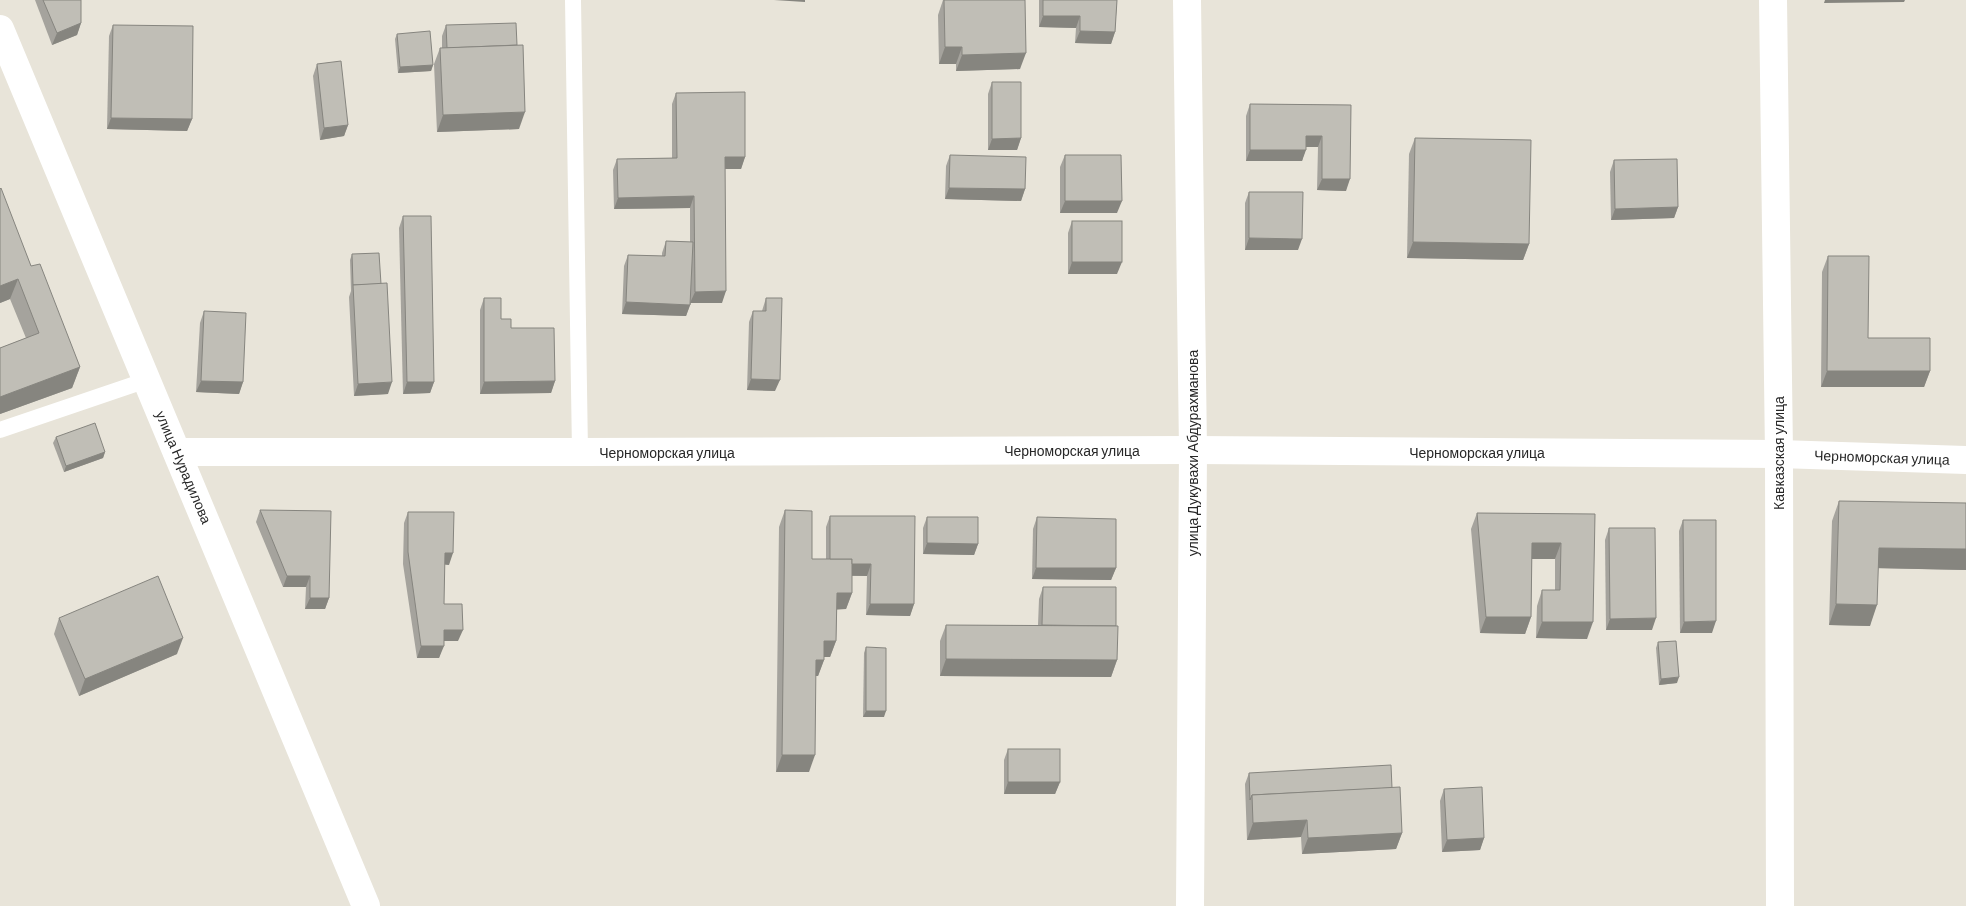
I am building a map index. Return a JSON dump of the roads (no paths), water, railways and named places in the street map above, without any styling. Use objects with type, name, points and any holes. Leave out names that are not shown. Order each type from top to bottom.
[{"type":"street","name":"улица Дукувахи Абдурахманова","points":[[1187,0],[1193,450],[1190,906]]},
{"type":"street","name":"Кавказская улица","points":[[1773,0],[1779,454],[1780,906]]},
{"type":"street","name":"улица Нурадилова","points":[[0,29],[366,906]]},
{"type":"street","name":"Черноморская улица","points":[[177,452],[1193,450],[1779,454],[1966,460]]},
{"type":"lane","points":[[573,0],[580,452]]},
{"type":"lane","points":[[0,430],[148,380]]}]
